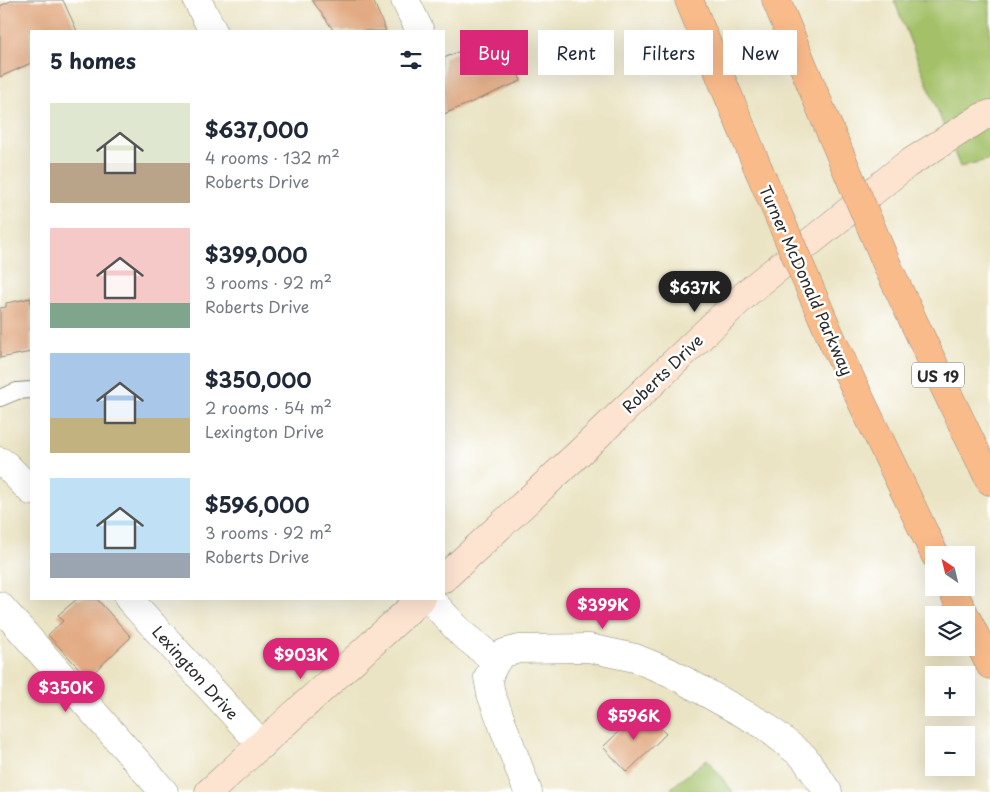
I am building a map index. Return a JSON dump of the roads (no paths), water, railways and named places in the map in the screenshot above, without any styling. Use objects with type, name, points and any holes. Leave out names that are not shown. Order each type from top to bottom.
[{"type":"highway","name":"Turner McDonald Parkway","points":[[689,0],[758,168],[833,342],[931,546]]},
{"type":"highway","name":"US 19","points":[[776,0],[888,267],[990,482]]},
{"type":"highway","points":[[975,634],[990,665]]},
{"type":"street","points":[[197,0],[212,30]]},
{"type":"street","points":[[405,0],[420,30]]},
{"type":"street","name":"Roberts Drive","points":[[445,577],[577,455],[748,292],[906,165],[982,117],[990,114]]},
{"type":"street","points":[[0,462],[7,466],[30,490]]},
{"type":"street","name":"Lexington Drive","points":[[131,600],[262,744]]},
{"type":"street","points":[[209,792],[420,600]]},
{"type":"street","points":[[431,600],[462,634],[496,661]]},
{"type":"street","points":[[0,606],[164,792]]},
{"type":"street","points":[[528,792],[490,694],[488,677],[496,661],[504,654],[519,649],[589,648],[635,658],[669,672],[764,725],[804,757],[828,792]]},
{"type":"lane","points":[[0,398],[17,391],[30,390]]}]
